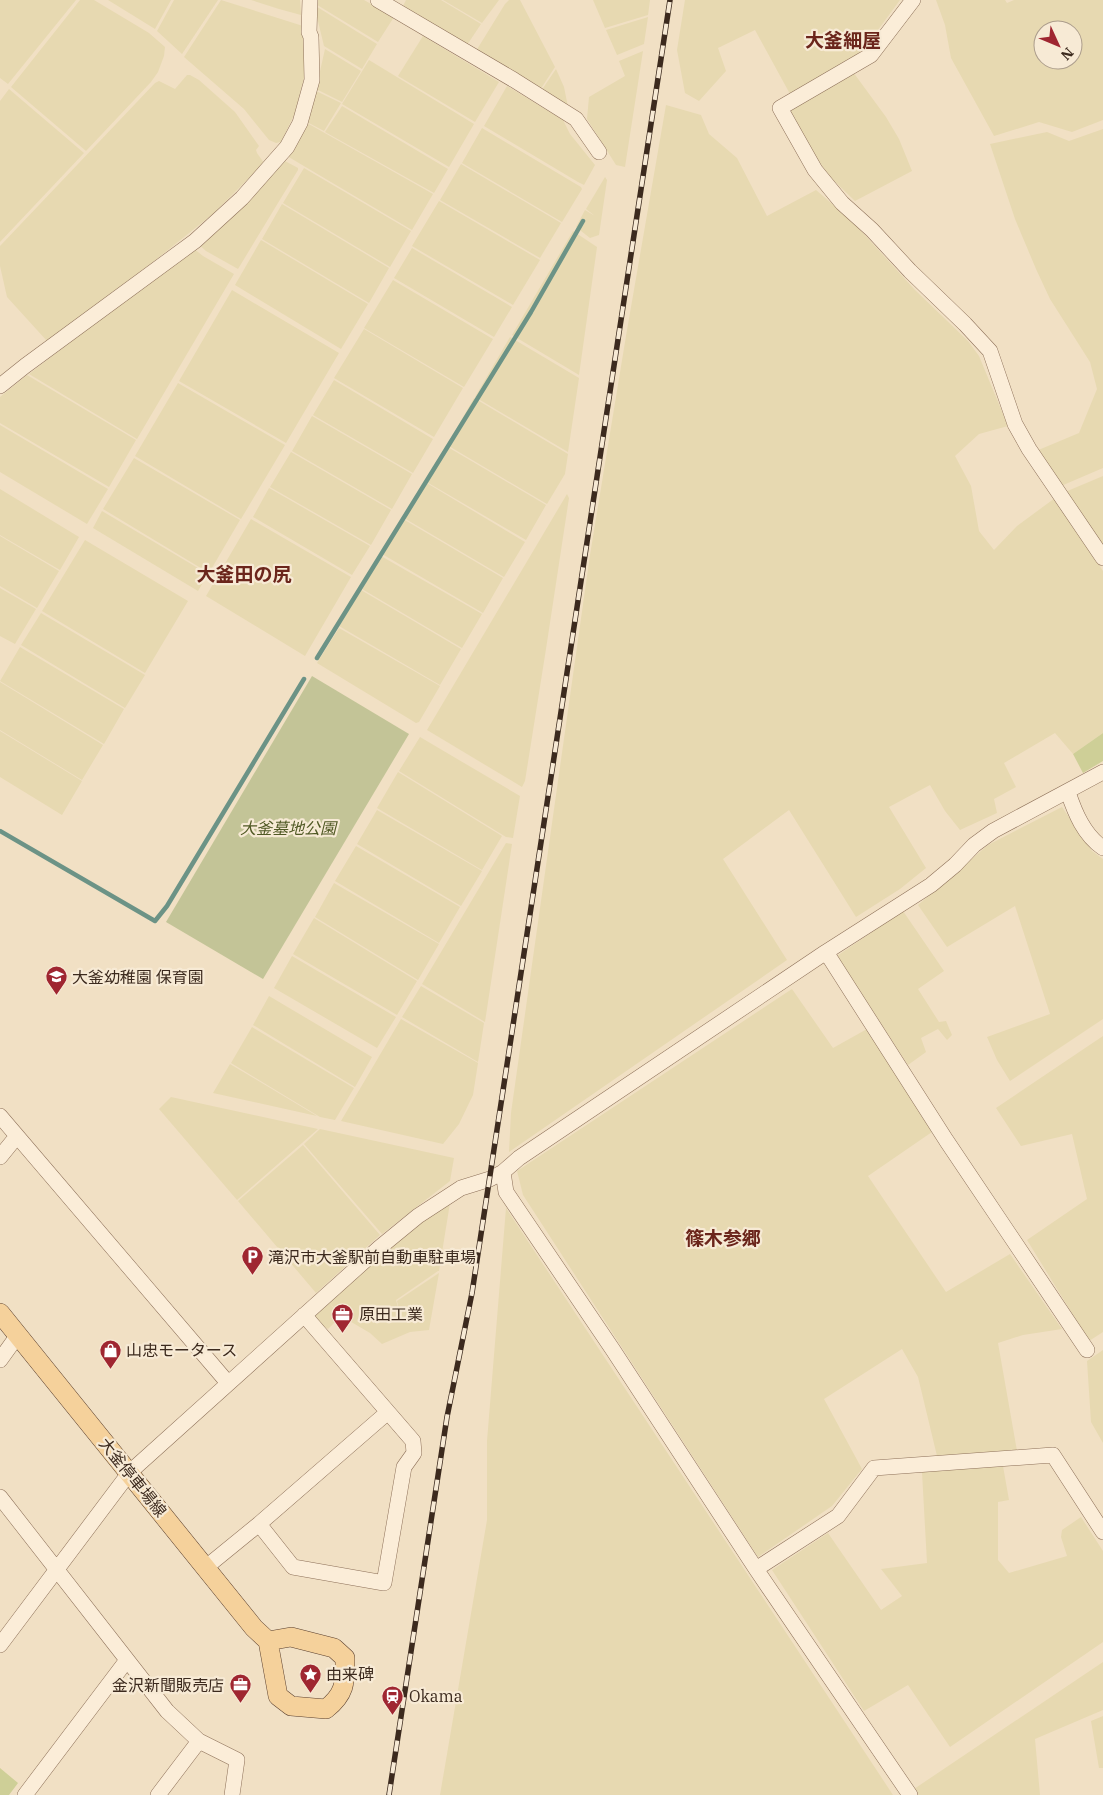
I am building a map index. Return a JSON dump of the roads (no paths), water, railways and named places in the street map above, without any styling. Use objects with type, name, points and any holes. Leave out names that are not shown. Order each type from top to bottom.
[{"type":"main road","name":"大釜停車場線","points":[[0,1313],[254,1628],[268,1641]]},
{"type":"main road","points":[[291,1637],[334,1648],[344,1658],[345,1685],[336,1701],[326,1709],[291,1706],[278,1696],[268,1641],[291,1637]]},
{"type":"street","points":[[0,386],[195,241],[242,198],[287,148],[300,122],[312,80],[311,37],[309,32],[310,0]]},
{"type":"street","points":[[378,0],[576,119],[599,152]]},
{"type":"street","points":[[913,0],[871,55],[780,108],[815,170],[842,203],[872,230],[990,351],[1014,424],[1103,558]]},
{"type":"street","points":[[0,1645],[130,1472],[379,1248],[418,1216],[461,1188],[503,1172],[519,1158],[826,952],[931,885],[955,865],[974,845],[993,831],[1103,772]]},
{"type":"street","points":[[1068,792],[1075,812],[1093,841],[1103,848]]},
{"type":"street","points":[[826,952],[946,1140],[1086,1350]]},
{"type":"street","points":[[0,1116],[228,1383]]},
{"type":"street","points":[[0,1157],[17,1136]]},
{"type":"street","points":[[503,1172],[506,1192],[613,1350],[756,1569],[910,1795]]},
{"type":"street","points":[[259,1524],[293,1567],[384,1583],[404,1467],[414,1453],[413,1442],[304,1315]]},
{"type":"street","points":[[0,1360],[18,1335]]},
{"type":"street","points":[[205,1568],[259,1524],[388,1412]]},
{"type":"street","points":[[756,1569],[838,1516],[874,1468],[1053,1455],[1103,1532]]},
{"type":"street","points":[[1,1502],[168,1711],[199,1741],[237,1760],[232,1795]]},
{"type":"street","points":[[25,1795],[127,1660]]},
{"type":"street","points":[[158,1795],[199,1741]]},
{"type":"waterway","points":[[317,658],[531,312],[583,221]]},
{"type":"waterway","points":[[0,831],[155,921],[167,906],[304,679]]},
{"type":"railway","points":[[389,1795],[447,1417],[472,1293],[670,0]]},
{"type":"place","name":"大釜幼稚園 保育園","points":[[56,996]]},
{"type":"place","name":"滝沢市大釜駅前自動車駐車場","points":[[252,1276]]},
{"type":"place","name":"原田工業","points":[[343,1333]]},
{"type":"place","name":"山忠モータース","points":[[110,1369]]},
{"type":"place","name":"由来碑","points":[[310,1693]]},
{"type":"place","name":"金沢新聞販売店","points":[[240,1704]]},
{"type":"place","name":"Okama","points":[[393,1715]]},
{"type":"district","name":"大釜細屋","points":[[843,40]]},
{"type":"district","name":"大釜田の尻","points":[[244,574]]},
{"type":"district","name":"篠木参郷","points":[[723,1238]]},
{"type":"park label","name":"大釜墓地公園","points":[[288,828]]}]
